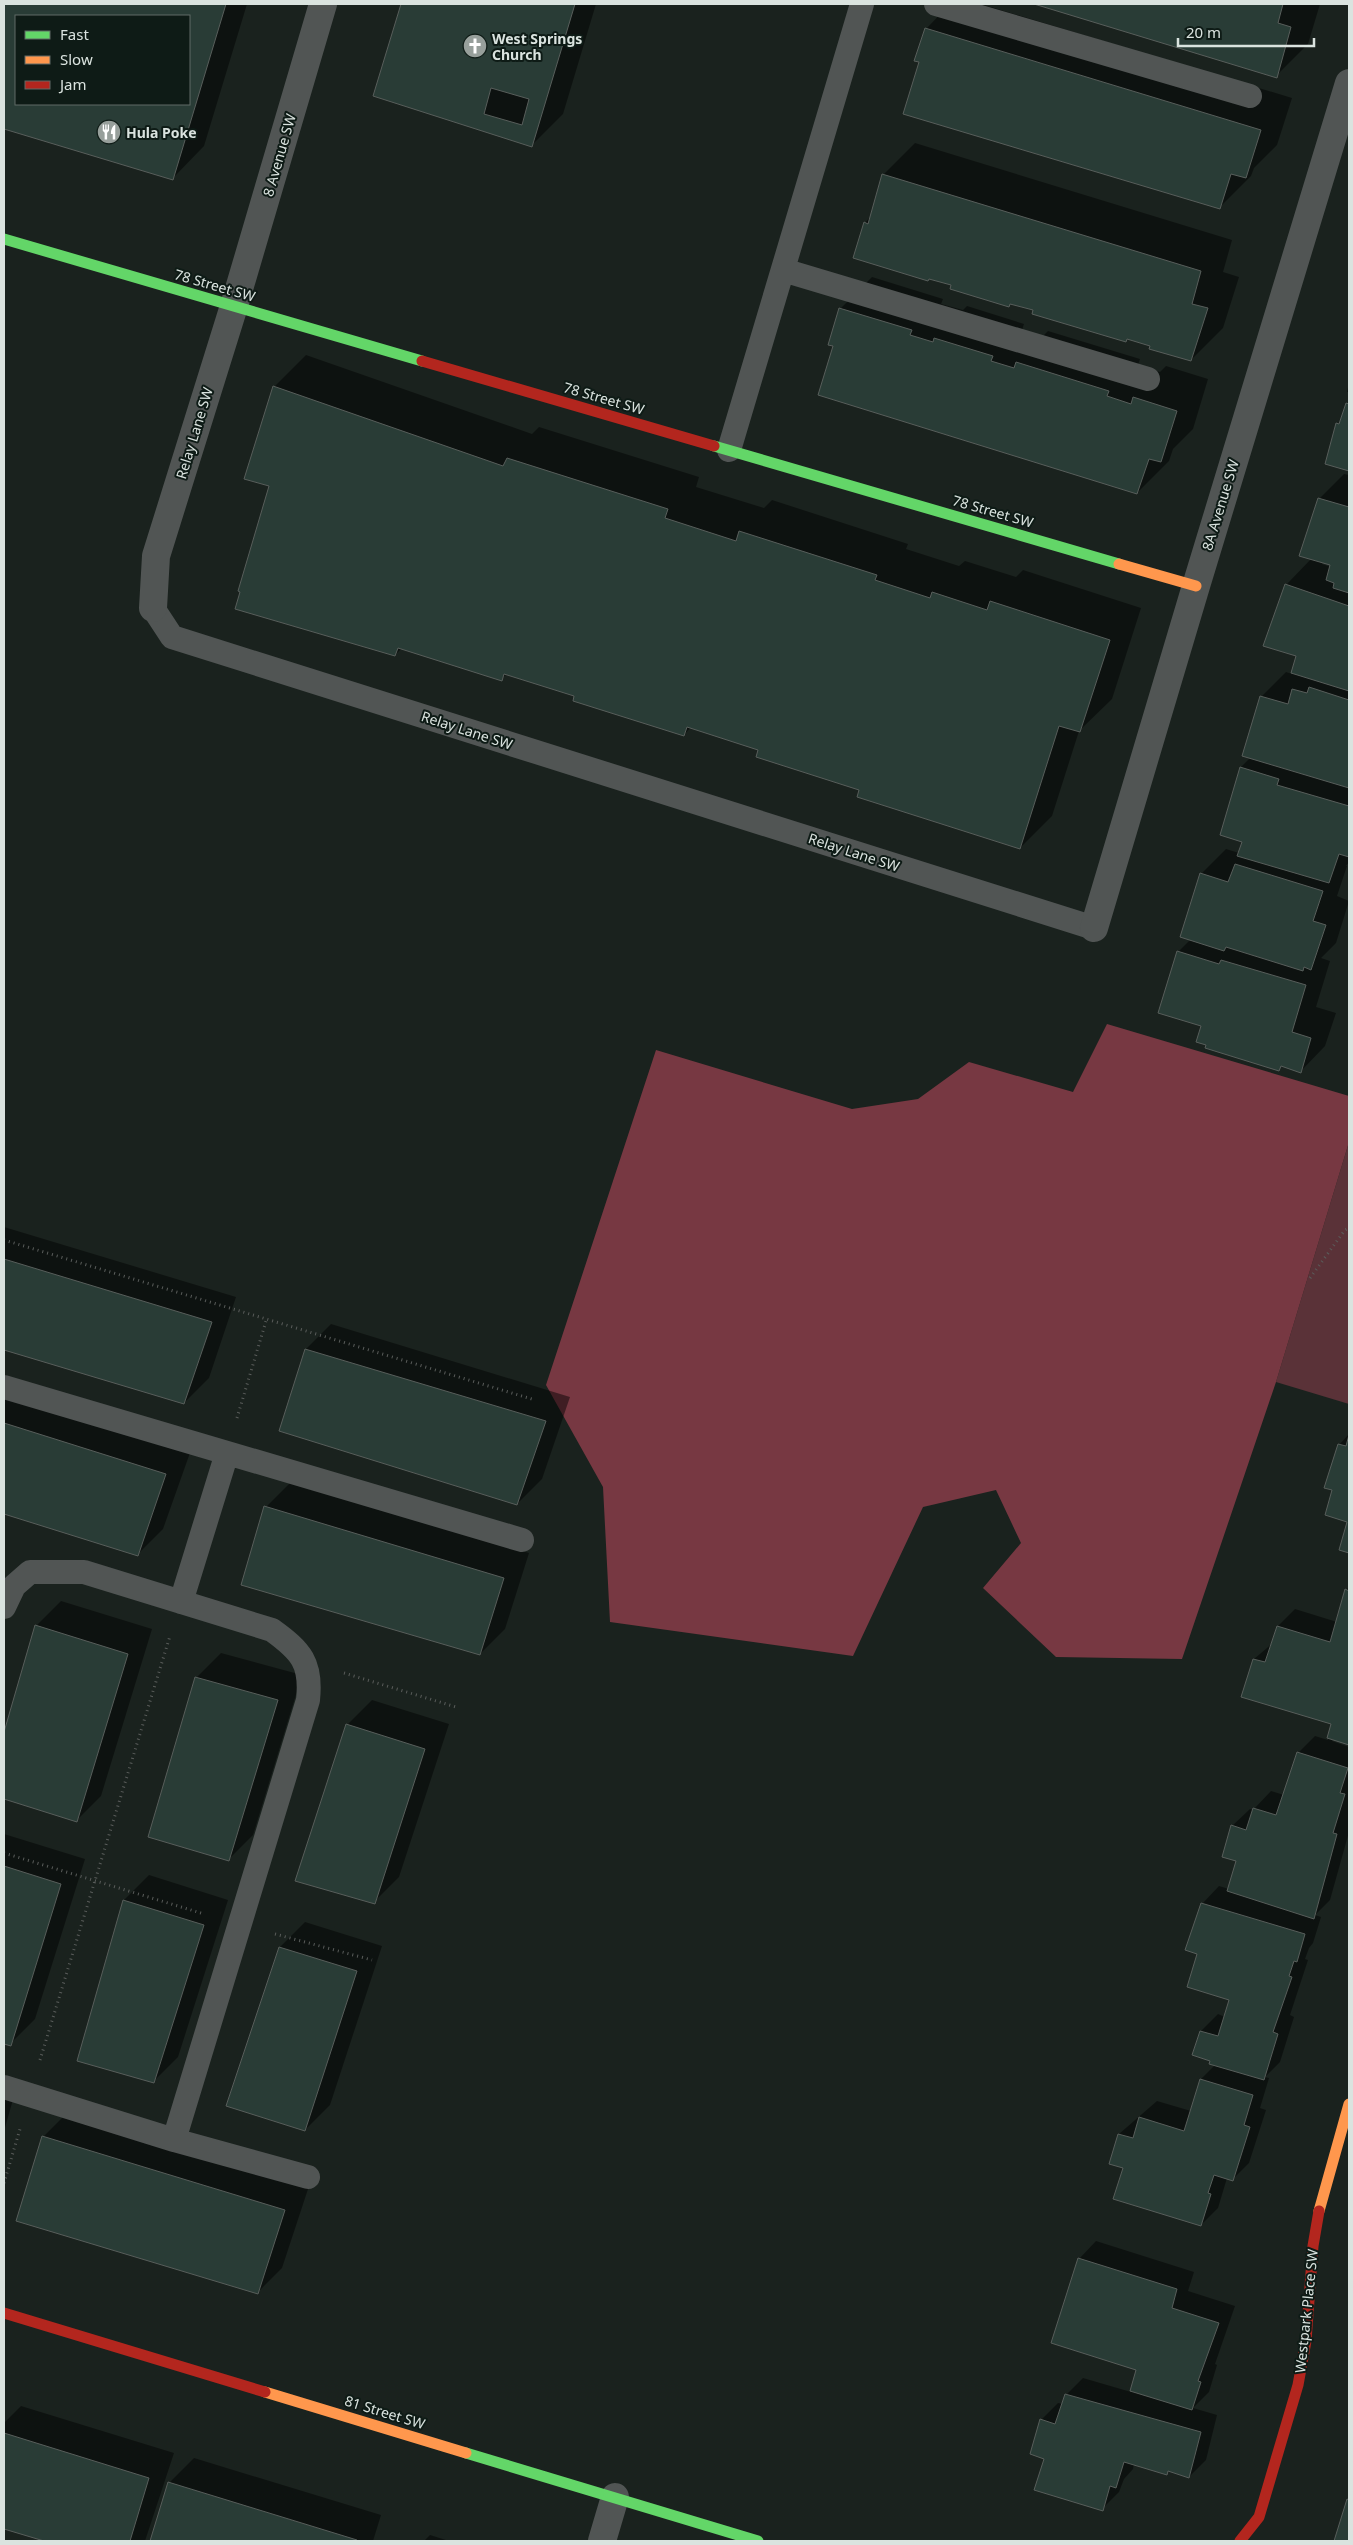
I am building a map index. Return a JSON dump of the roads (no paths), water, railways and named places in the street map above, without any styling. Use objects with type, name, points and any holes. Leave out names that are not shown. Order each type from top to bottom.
[{"type":"street","name":"8 Avenue SW","points":[[234,306],[324,4]]},
{"type":"street","name":"8A Avenue SW","points":[[1094,928],[1349,83]]},
{"type":"street","name":"78 Street SW","points":[[4,239],[1196,586]]},
{"type":"street","name":"Relay Lane SW","points":[[154,608],[156,556],[234,306]]},
{"type":"street","name":"Westpark Place SW","points":[[1240,2541],[1260,2529],[1298,2385],[1306,2341],[1313,2246],[1321,2199],[1349,2104]]},
{"type":"street","name":"81 Street SW","points":[[4,2313],[758,2541]]},
{"type":"street","points":[[602,2541],[615,2497]]},
{"type":"lane","points":[[729,450],[862,4]]},
{"type":"lane","points":[[936,4],[1250,96]]},
{"type":"lane","points":[[783,270],[1148,380]]},
{"type":"lane","name":"Relay Lane SW","points":[[154,608],[172,637],[1094,928]]},
{"type":"lane","points":[[4,1387],[522,1540]]},
{"type":"lane","points":[[180,1602],[227,1453]]},
{"type":"lane","points":[[4,1607],[14,1586],[30,1572],[84,1572],[272,1630],[292,1645],[305,1661],[310,1681],[308,1700],[174,2140]]},
{"type":"lane","points":[[4,2087],[174,2140],[308,2177]]},
{"type":"place","name":"West Springs Church","points":[[475,46]]},
{"type":"place","name":"Hula Poke","points":[[109,132]]}]
